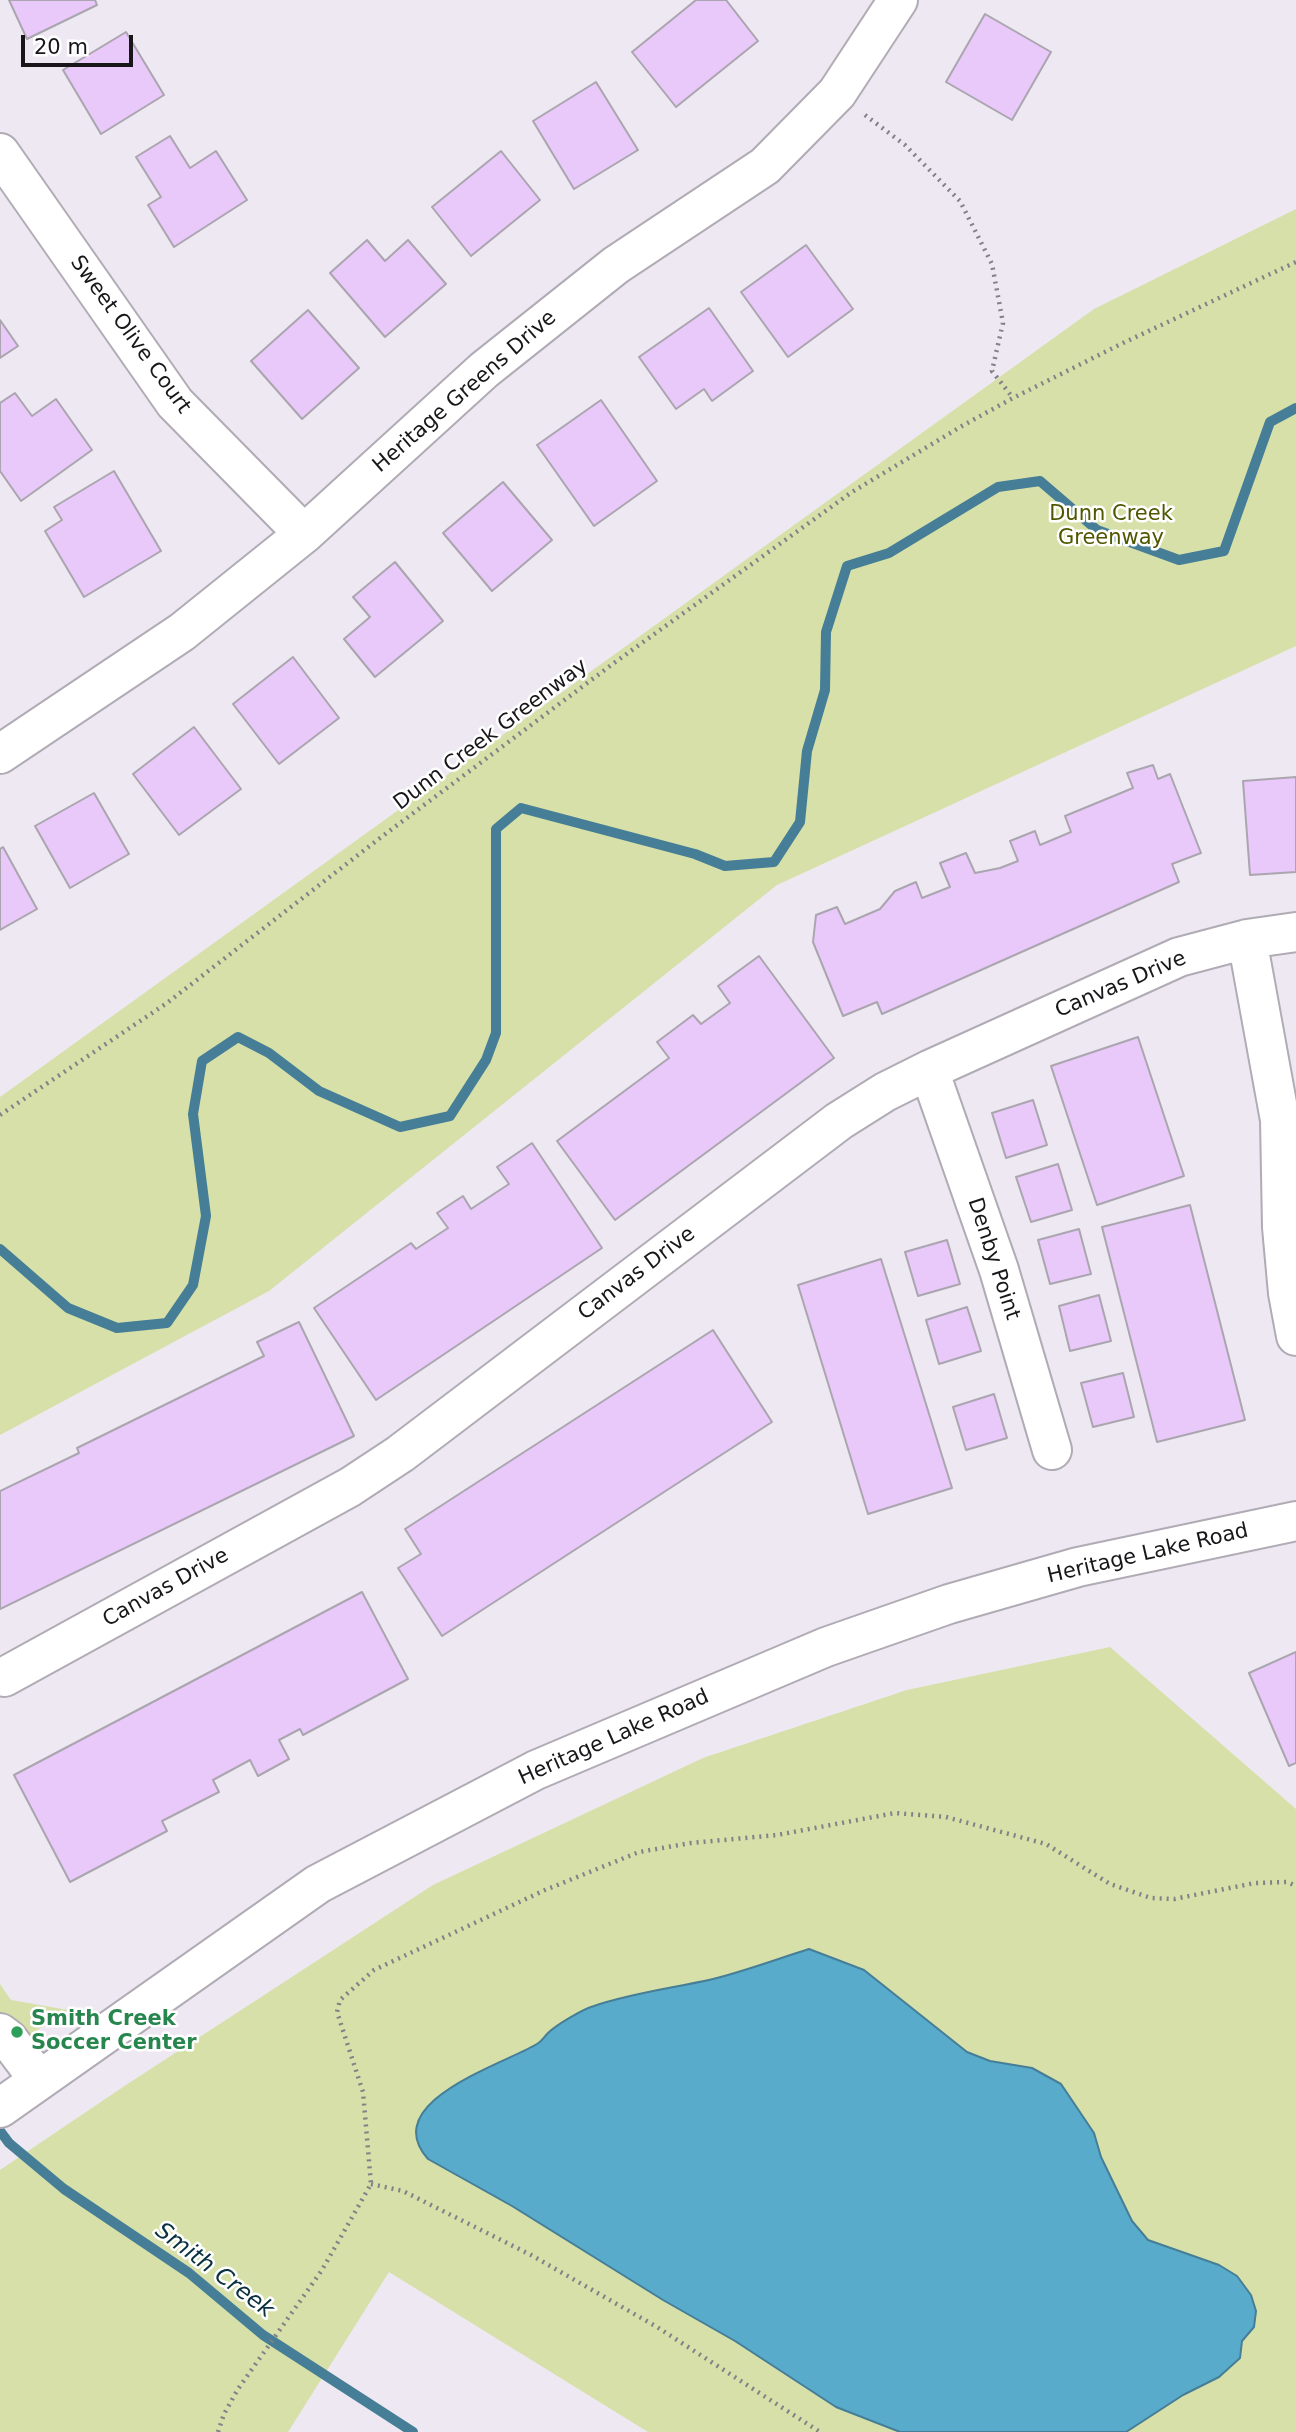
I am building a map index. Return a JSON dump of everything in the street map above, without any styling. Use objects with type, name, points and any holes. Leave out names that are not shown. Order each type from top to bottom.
[{"type":"street","name":"Heritage Greens Drive","points":[[0,754],[183,632],[304,534],[484,370],[616,265],[765,166],[837,93],[898,0]]},
{"type":"street","name":"Sweet Olive Court","points":[[0,153],[175,403],[304,534]]},
{"type":"street","name":"Canvas Drive","points":[[4,1676],[350,1487],[400,1454],[839,1121],[885,1092],[1178,957],[1247,939],[1296,932]]},
{"type":"street","points":[[1247,939],[1280,1120],[1282,1227],[1288,1293],[1296,1336]]},
{"type":"street","name":"Denby Point","points":[[929,1070],[999,1270],[1052,1450]]},
{"type":"street","name":"Heritage Lake Road","points":[[0,2108],[318,1884],[536,1770],[826,1647],[949,1604],[1078,1567],[1296,1521]]},
{"type":"street","points":[[0,2033],[8,2039],[38,2080]]},
{"type":"path","points":[[837,93],[905,145],[960,201],[992,264],[1003,323],[992,371],[1013,398]]},
{"type":"path","name":"Dunn Creek Greenway","points":[[0,1115],[167,1003],[380,838],[603,671],[852,492],[1013,398],[1296,262]]},
{"type":"path","points":[[218,2432],[224,2414],[238,2389],[322,2270],[371,2184],[363,2092],[337,2012],[340,2000],[373,1970],[545,1890],[639,1852],[691,1843],[777,1835],[895,1813],[946,1816],[1046,1844],[1110,1884],[1152,1898],[1174,1899],[1255,1882],[1287,1882],[1296,1886]]},
{"type":"path","points":[[371,2184],[403,2190],[531,2255],[657,2327],[820,2432]]},
{"type":"green space","name":"Dunn Creek Greenway","points":[[1296,209],[1296,646],[777,885],[269,1291],[0,1435],[0,1097],[1094,309]]},
{"type":"green space","points":[[1110,1647],[1296,1809],[1296,2432],[648,2432],[389,2272],[288,2432],[0,2432],[0,2170],[433,1885],[703,1758],[907,1690]]},
{"type":"green space","name":"Smith Creek Soccer Center","points":[[0,1984],[11,2000],[68,2010],[0,2055]]},
{"type":"water","points":[[809,1949],[864,1970],[967,2052],[990,2061],[1032,2068],[1061,2084],[1094,2133],[1101,2157],[1132,2221],[1148,2240],[1219,2265],[1237,2276],[1251,2295],[1256,2311],[1254,2327],[1242,2341],[1240,2358],[1219,2377],[1183,2395],[1126,2432],[900,2432],[836,2407],[735,2341],[663,2300],[512,2206],[428,2159],[417,2139],[419,2120],[431,2103],[475,2074],[537,2044],[557,2026],[583,2010],[623,1998],[725,1976]]},
{"type":"building","points":[[9,0],[95,0],[97,5],[27,39]]},
{"type":"building","points":[[696,0],[726,0],[758,41],[676,107],[632,52]]},
{"type":"building","points":[[985,14],[1051,52],[1012,120],[946,82]]},
{"type":"building","points":[[126,32],[164,95],[101,134],[63,70]]},
{"type":"building","points":[[596,82],[638,150],[574,189],[533,121]]},
{"type":"building","points":[[170,136],[190,168],[216,151],[247,200],[174,247],[148,205],[161,197],[136,157]]},
{"type":"building","points":[[501,151],[540,200],[471,256],[432,207]]},
{"type":"building","points":[[367,240],[385,261],[408,240],[446,284],[385,337],[330,273]]},
{"type":"building","points":[[806,245],[853,309],[788,357],[741,292]]},
{"type":"building","points":[[709,308],[753,371],[712,401],[704,389],[676,409],[639,357]]},
{"type":"building","points":[[308,310],[359,368],[302,419],[251,361]]},
{"type":"building","points":[[0,320],[18,346],[0,358]]},
{"type":"building","points":[[15,393],[32,416],[56,399],[92,450],[21,501],[0,471],[0,403]]},
{"type":"building","points":[[601,400],[657,481],[594,526],[537,445]]},
{"type":"building","points":[[114,471],[161,551],[84,597],[45,531],[62,520],[54,507]]},
{"type":"building","points":[[503,482],[552,540],[492,591],[443,533]]},
{"type":"building","points":[[395,562],[443,621],[375,677],[344,639],[370,617],[353,597]]},
{"type":"building","points":[[293,657],[339,718],[279,764],[233,704]]},
{"type":"building","points":[[194,727],[241,789],[179,835],[133,774]]},
{"type":"building","points":[[1153,765],[1158,779],[1170,774],[1201,853],[1172,864],[1179,882],[882,1014],[877,1002],[843,1016],[813,942],[816,915],[837,907],[845,924],[880,909],[895,891],[916,882],[922,898],[950,887],[940,863],[966,853],[975,873],[1018,861],[1010,841],[1035,831],[1040,845],[1071,832],[1065,816],[1133,788],[1127,773]]},
{"type":"building","points":[[1296,777],[1296,872],[1250,875],[1243,781]]},
{"type":"building","points":[[94,793],[129,854],[70,888],[35,826]]},
{"type":"building","points":[[3,847],[37,909],[0,930],[0,849]]},
{"type":"building","points":[[759,956],[834,1058],[615,1220],[557,1141],[669,1058],[657,1042],[693,1015],[701,1024],[730,1003],[718,986]]},
{"type":"building","points":[[1138,1037],[1184,1176],[1097,1205],[1051,1066]]},
{"type":"building","points":[[1033,1100],[1047,1145],[1006,1158],[992,1113]]},
{"type":"building","points":[[532,1143],[602,1248],[376,1400],[314,1308],[411,1243],[416,1249],[448,1228],[437,1213],[463,1196],[471,1209],[509,1184],[497,1167]]},
{"type":"building","points":[[1058,1164],[1072,1210],[1031,1222],[1016,1177]]},
{"type":"building","points":[[1190,1205],[1245,1420],[1157,1442],[1102,1227]]},
{"type":"building","points":[[1079,1229],[1091,1274],[1050,1284],[1038,1240]]},
{"type":"building","points":[[947,1240],[960,1284],[918,1296],[905,1252]]},
{"type":"building","points":[[881,1259],[952,1488],[868,1514],[798,1285]]},
{"type":"building","points":[[1099,1295],[1111,1341],[1070,1351],[1059,1306]]},
{"type":"building","points":[[967,1307],[981,1351],[939,1364],[926,1320]]},
{"type":"building","points":[[299,1322],[354,1436],[0,1609],[0,1491],[79,1453],[77,1448],[264,1356],[257,1342]]},
{"type":"building","points":[[713,1330],[772,1422],[442,1636],[398,1568],[421,1554],[405,1529]]},
{"type":"building","points":[[1123,1373],[1134,1417],[1093,1427],[1081,1383]]},
{"type":"building","points":[[994,1394],[1007,1438],[966,1450],[953,1407]]},
{"type":"building","points":[[362,1592],[408,1679],[303,1735],[300,1729],[279,1740],[289,1759],[258,1776],[250,1760],[213,1780],[219,1792],[162,1821],[167,1831],[70,1882],[14,1775]]},
{"type":"building","points":[[1296,1652],[1296,1763],[1289,1766],[1249,1673]]},
{"type":"waterway","points":[[0,1249],[68,1308],[117,1328],[167,1323],[193,1285],[206,1216],[193,1114],[202,1061],[238,1037],[269,1053],[319,1091],[400,1127],[450,1116],[486,1060],[496,1033],[496,829],[521,808],[695,854],[725,866],[774,862],[800,822],[807,751],[825,690],[826,632],[847,566],[889,553],[998,487],[1040,481],[1097,530],[1179,560],[1224,551],[1270,422],[1296,408]]},
{"type":"waterway","name":"Smith Creek","points":[[0,2131],[9,2143],[64,2189],[189,2273],[263,2335],[413,2432]]},
{"type":"place","name":"Smith Creek Soccer Center","points":[[17,2032]]}]
